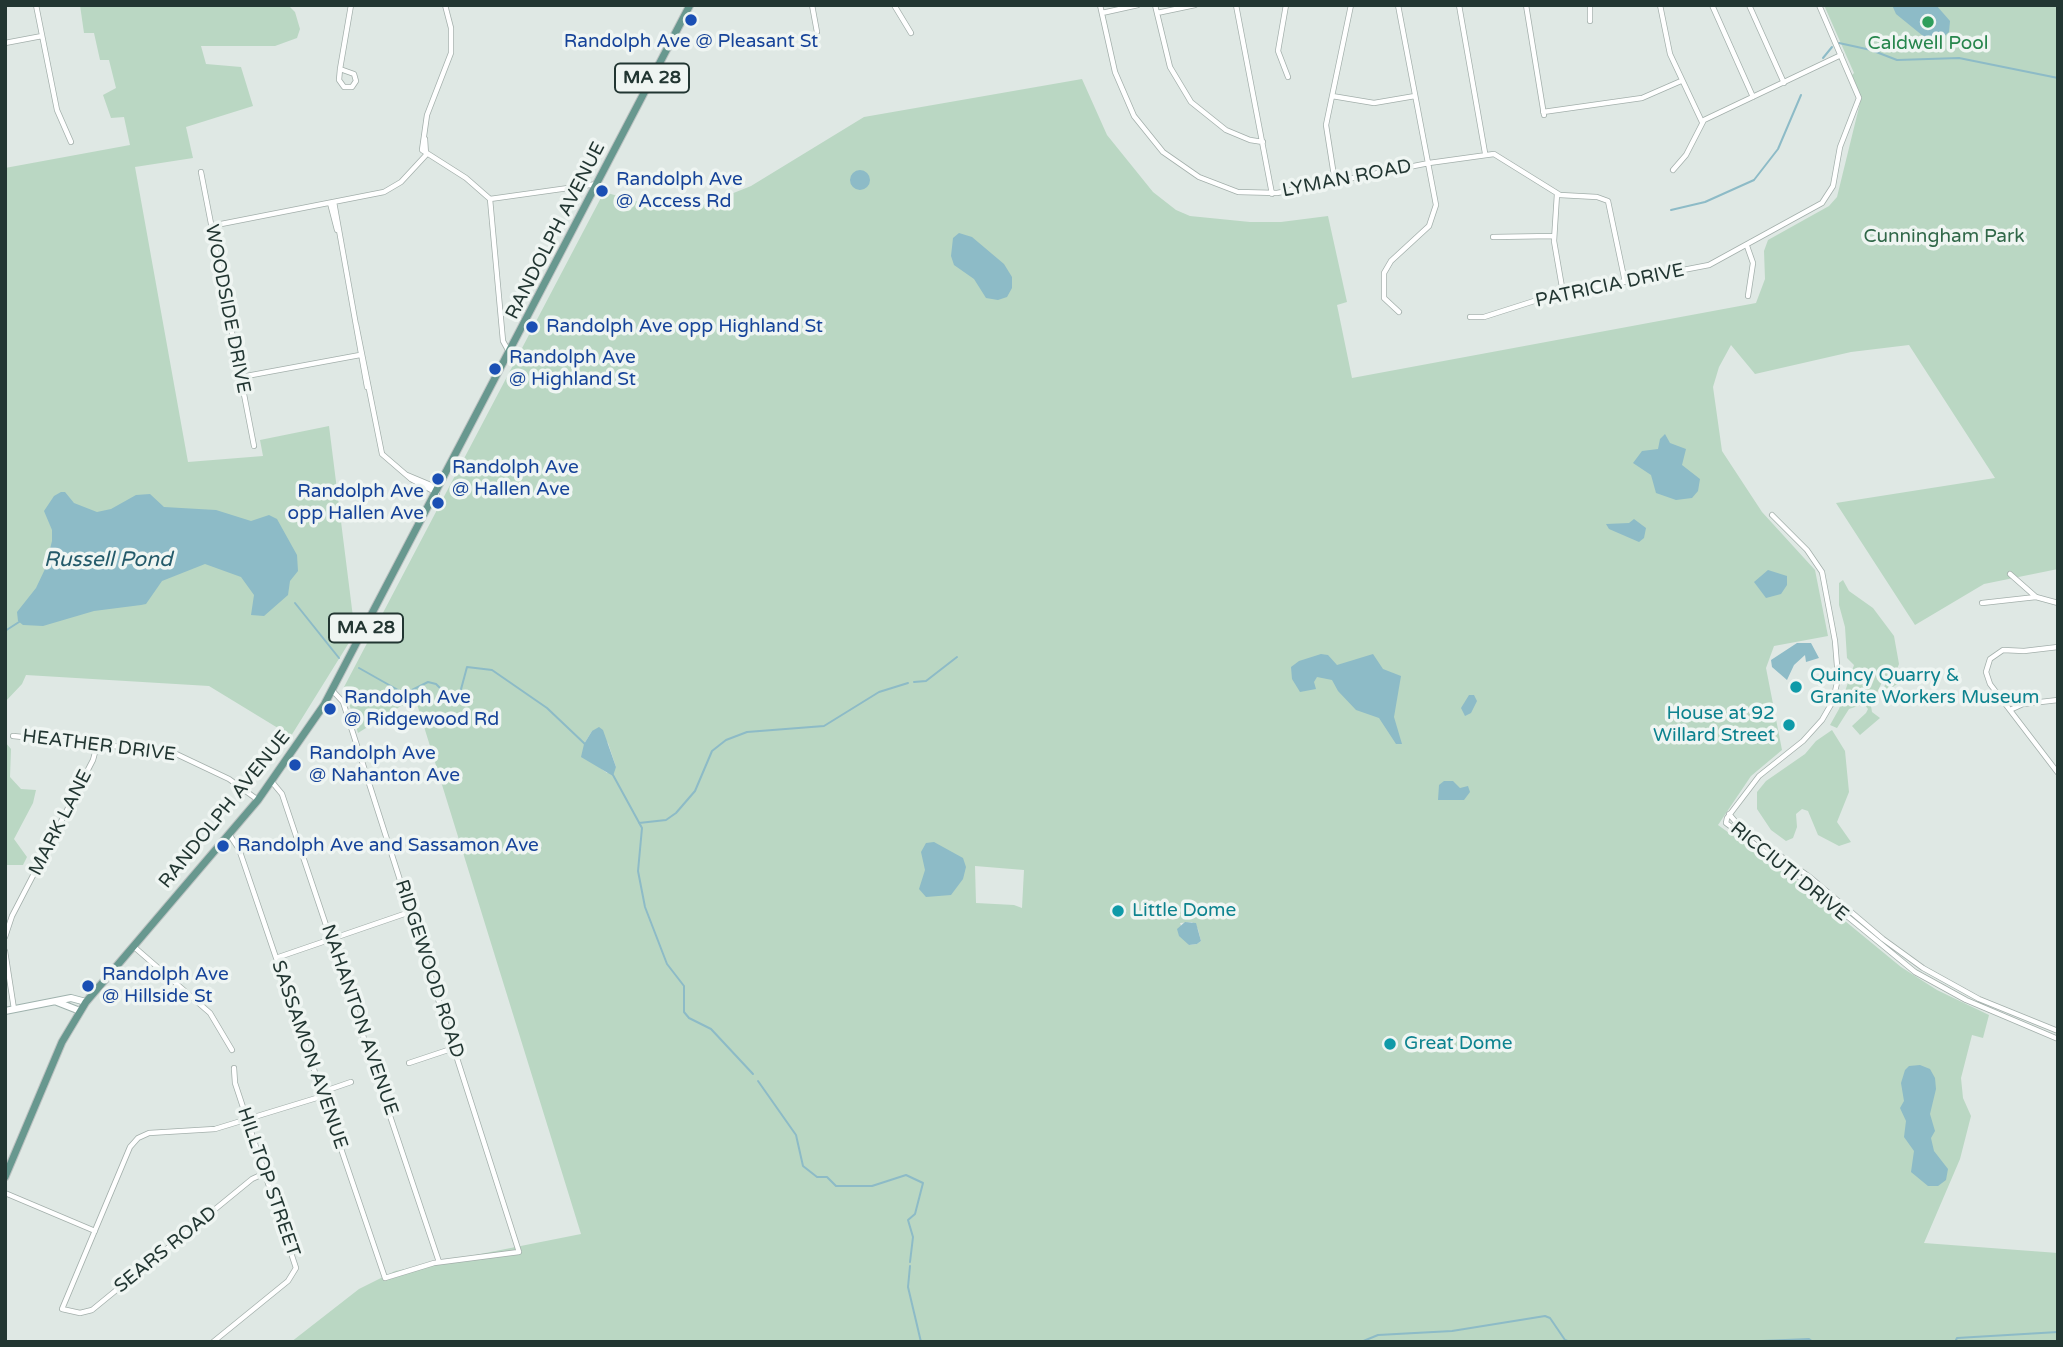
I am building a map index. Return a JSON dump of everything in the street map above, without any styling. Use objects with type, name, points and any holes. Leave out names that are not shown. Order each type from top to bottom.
[{"type":"main road","name":"RANDOLPH AVENUE","points":[[5,1177],[62,1042],[80,1010],[258,800],[332,690],[690,5]]},
{"type":"street","points":[[36,5],[57,110],[71,142]]},
{"type":"street","points":[[340,69],[354,73],[356,81],[346,88],[339,78],[340,69],[351,5]]},
{"type":"street","points":[[211,226],[332,203],[395,187],[426,155],[424,134],[428,111],[451,53],[451,28],[445,5]]},
{"type":"street","points":[[812,5],[817,32]]},
{"type":"street","points":[[894,5],[911,33]]},
{"type":"street","name":"LYMAN ROAD","points":[[1100,5],[1114,68],[1125,99],[1142,128],[1159,147],[1187,170],[1221,187],[1244,193],[1272,194],[1485,153]]},
{"type":"street","points":[[1102,13],[1138,5]]},
{"type":"street","points":[[1155,5],[1170,67],[1191,102],[1226,130],[1250,140],[1263,142]]},
{"type":"street","points":[[1157,13],[1195,5]]},
{"type":"street","points":[[1236,5],[1272,194]]},
{"type":"street","points":[[1286,5],[1278,51],[1288,77]]},
{"type":"street","points":[[1335,181],[1326,129],[1352,5]]},
{"type":"street","points":[[1398,5],[1436,202],[1433,220],[1391,261],[1382,280],[1386,302],[1399,312]]},
{"type":"street","points":[[1459,5],[1485,153],[1501,157],[1556,194],[1570,198],[1601,197],[1610,204],[1625,282]]},
{"type":"street","points":[[1526,5],[1544,114],[1642,98],[1681,81]]},
{"type":"street","points":[[1590,5],[1590,21]]},
{"type":"street","points":[[1660,5],[1668,48],[1681,81],[1702,121]]},
{"type":"street","points":[[1712,5],[1753,97]]},
{"type":"street","points":[[1749,5],[1784,83]]},
{"type":"street","name":"PATRICIA DRIVE","points":[[1470,317],[1484,317],[1563,293],[1709,265],[1815,209],[1832,190],[1838,152],[1859,98],[1819,5]]},
{"type":"street","points":[[5,43],[42,36]]},
{"type":"street","points":[[1673,170],[1688,152],[1702,121],[1841,55]]},
{"type":"street","points":[[1332,96],[1374,103],[1415,96]]},
{"type":"street","points":[[426,155],[466,178],[490,199],[503,341],[510,353]]},
{"type":"street","name":"WOODSIDE DRIVE","points":[[201,172],[254,446]]},
{"type":"street","points":[[490,199],[597,184]]},
{"type":"street","points":[[1556,194],[1553,236],[1563,293]]},
{"type":"street","points":[[332,203],[383,454],[389,463],[438,490]]},
{"type":"street","points":[[1493,237],[1553,236]]},
{"type":"street","points":[[1747,246],[1753,263],[1748,296]]},
{"type":"street","points":[[241,377],[361,355]]},
{"type":"street","points":[[1729,814],[1759,776],[1818,725],[1831,705],[1838,678],[1835,641],[1822,572],[1807,550],[1772,515]]},
{"type":"street","points":[[2010,573],[2036,597]]},
{"type":"street","points":[[1982,603],[2036,597],[2058,601]]},
{"type":"street","points":[[2058,647],[2024,651],[2003,650],[1990,659],[1987,678],[2058,773]]},
{"type":"street","name":"RIDGEWOOD ROAD","points":[[332,690],[343,702],[519,1252],[439,1262]]},
{"type":"street","points":[[2012,709],[2021,705],[2058,700]]},
{"type":"street","name":"HEATHER DRIVE","points":[[13,736],[177,754],[229,779],[258,800]]},
{"type":"street","name":"MARK LANE","points":[[5,937],[12,916],[93,760],[97,745]]},
{"type":"street","name":"NAHANTON AVENUE","points":[[272,782],[282,792],[439,1262]]},
{"type":"street","name":"RICCIUTI DRIVE","points":[[2058,1031],[1979,999],[1923,968],[1889,944],[1811,877],[1740,827],[1729,814],[1726,821],[1728,826],[1803,880],[1915,972],[1983,1008],[2058,1039]]},
{"type":"street","name":"SASSAMON AVENUE","points":[[229,834],[239,849],[385,1278],[439,1262]]},
{"type":"street","points":[[276,958],[410,912]]},
{"type":"street","points":[[133,945],[211,1013],[232,1051]]},
{"type":"street","points":[[5,951],[14,1010]]},
{"type":"street","points":[[5,1012],[75,998],[86,1002]]},
{"type":"street","points":[[52,1001],[66,1003],[80,1010]]},
{"type":"street","points":[[409,1063],[454,1048]]},
{"type":"street","name":"HILLTOP STREET","points":[[213,1342],[294,1274],[295,1261],[234,1081],[234,1068]]},
{"type":"street","points":[[5,1193],[95,1231],[130,1147],[138,1138],[149,1133],[204,1131],[322,1094],[351,1082]]},
{"type":"street","name":"SEARS ROAD","points":[[95,1231],[62,1310],[80,1314],[92,1310],[252,1179],[265,1173]]},
{"type":"green space","points":[[80,5],[288,5],[295,12],[300,29],[297,38],[275,46],[201,46],[206,64],[241,67],[253,106],[186,127],[193,158],[135,167],[188,462],[263,456],[260,440],[329,426],[355,633],[291,736],[209,686],[26,675],[22,684],[5,702],[5,168],[130,145],[124,117],[111,118],[103,95],[116,88],[109,60],[100,60],[94,33],[84,33]]},
{"type":"green space","name":"Cunningham Park","points":[[1824,5],[2058,5],[2058,569],[1984,584],[1915,625],[1836,503],[1995,478],[1909,345],[1851,352],[1755,374],[1731,345],[1719,367],[1713,387],[1722,451],[1762,512],[1815,570],[1828,636],[1774,646],[1766,668],[1782,750],[1751,776],[1718,825],[1800,884],[1901,967],[1937,990],[1989,1015],[1983,1038],[1972,1035],[1961,1078],[1963,1098],[1971,1116],[1960,1159],[1924,1243],[2058,1253],[2058,1342],[291,1342],[359,1289],[395,1271],[581,1234],[417,704],[401,706],[358,733],[344,687],[604,192],[656,207],[706,204],[751,186],[864,117],[1082,79],[1107,135],[1153,192],[1176,210],[1190,216],[1250,222],[1281,222],[1328,216],[1347,302],[1337,305],[1352,378],[1756,303],[1765,279],[1764,251],[1768,240],[1829,206],[1837,197],[1861,99],[1852,75],[1854,73]],"holes":[[[592,731],[608,743],[616,767],[607,773],[595,764],[584,744]],[[975,866],[1024,870],[1022,908],[1014,905],[976,903]],[[1192,922],[1198,929],[1201,941],[1189,945],[1180,923]]]},
{"type":"green space","points":[[1843,580],[1849,591],[1873,608],[1894,636],[1899,664],[1894,677],[1910,677],[1894,686],[1886,695],[1882,693],[1886,682],[1882,682],[1871,706],[1872,712],[1880,718],[1860,735],[1852,726],[1866,713],[1868,709],[1864,704],[1849,709],[1837,728],[1830,725],[1839,709],[1854,665],[1847,658],[1845,627],[1839,605],[1839,583]]},
{"type":"green space","points":[[1832,730],[1845,751],[1849,792],[1837,822],[1851,842],[1839,846],[1818,835],[1808,811],[1802,809],[1796,814],[1797,827],[1793,838],[1786,841],[1771,830],[1757,809],[1757,792],[1766,781],[1805,754],[1816,741]]},
{"type":"green space","points":[[5,742],[11,749],[10,777],[21,789],[36,790],[33,803],[14,839],[27,857],[23,865],[5,865]]},
{"type":"water","name":"Caldwell Pool","points":[[1892,5],[1936,5],[1950,21],[1949,32],[1941,39],[1928,40],[1896,14]]},
{"type":"water","points":[[860,170],[867,173],[870,180],[867,187],[860,190],[853,187],[850,180],[853,173]]},
{"type":"water","points":[[959,233],[972,237],[1004,264],[1012,277],[1012,288],[1007,297],[998,300],[986,298],[974,279],[954,265],[951,256],[953,238]]},
{"type":"water","points":[[1665,434],[1670,443],[1686,449],[1682,465],[1700,479],[1698,491],[1692,498],[1676,500],[1656,493],[1651,475],[1633,463],[1642,451],[1658,449],[1660,439]]},
{"type":"water","name":"Russell Pond","points":[[65,492],[74,503],[97,512],[111,509],[136,495],[150,494],[164,507],[216,510],[251,521],[269,515],[277,519],[297,555],[298,571],[290,581],[288,595],[264,616],[251,615],[254,595],[241,577],[205,564],[162,581],[146,604],[94,611],[43,626],[23,625],[18,621],[17,612],[36,588],[45,569],[52,541],[52,530],[44,511],[54,496]]},
{"type":"water","points":[[1634,519],[1646,528],[1644,538],[1639,542],[1609,529],[1606,524],[1629,523]]},
{"type":"water","points":[[1768,570],[1787,576],[1787,585],[1781,594],[1766,598],[1754,582]]},
{"type":"water","points":[[1797,643],[1811,643],[1819,658],[1806,662],[1805,655],[1794,665],[1787,680],[1772,667],[1771,660]]},
{"type":"water","points":[[1321,654],[1328,655],[1337,665],[1373,654],[1383,669],[1401,676],[1394,717],[1402,744],[1396,744],[1379,718],[1356,710],[1338,691],[1332,680],[1317,677],[1314,682],[1316,689],[1300,692],[1292,679],[1291,667],[1299,661]]},
{"type":"water","points":[[1469,695],[1474,695],[1477,701],[1471,713],[1465,716],[1461,708]]},
{"type":"water","points":[[599,727],[603,730],[616,767],[613,776],[581,757],[584,744],[592,731]]},
{"type":"water","points":[[1444,781],[1453,781],[1460,788],[1468,786],[1470,792],[1464,800],[1438,800],[1439,785]]},
{"type":"water","points":[[934,842],[963,858],[966,867],[963,879],[951,895],[926,897],[919,889],[925,870],[921,852],[926,843]]},
{"type":"water","points":[[1185,922],[1196,923],[1201,941],[1197,944],[1189,945],[1179,936],[1177,929]]},
{"type":"water","points":[[1920,1065],[1930,1069],[1935,1078],[1936,1089],[1930,1114],[1935,1131],[1931,1138],[1934,1151],[1948,1169],[1946,1180],[1938,1186],[1928,1186],[1911,1172],[1914,1151],[1904,1137],[1906,1121],[1900,1108],[1904,1101],[1901,1083],[1909,1066]]},
{"type":"waterway","points":[[1839,43],[1871,50],[1897,60],[1959,58],[2058,78]]},
{"type":"waterway","points":[[1823,58],[1832,47]]},
{"type":"waterway","points":[[1671,210],[1705,202],[1754,180],[1778,149],[1801,95]]},
{"type":"waterway","points":[[295,603],[339,658]]},
{"type":"waterway","points":[[5,631],[19,622]]},
{"type":"waterway","points":[[914,682],[926,681],[957,657]]},
{"type":"waterway","points":[[404,694],[428,682],[436,684],[445,693],[460,693],[467,667],[492,670],[547,708],[586,745]]},
{"type":"waterway","points":[[359,668],[398,690]]},
{"type":"waterway","points":[[639,823],[666,820],[676,813],[695,791],[712,751],[726,740],[747,732],[824,726],[879,692],[908,683]]},
{"type":"waterway","points":[[613,775],[642,828],[638,871],[645,907],[667,964],[684,986],[684,1012],[689,1018],[711,1029],[753,1074]]},
{"type":"waterway","points":[[758,1081],[796,1135],[803,1166],[817,1177],[827,1177],[836,1186],[872,1186],[906,1175],[923,1183],[915,1214],[908,1220],[913,1237],[910,1262]]},
{"type":"waterway","points":[[910,1266],[908,1287],[921,1342]]},
{"type":"waterway","points":[[1361,1342],[1378,1335],[1452,1331],[1545,1316],[1550,1318],[1565,1340],[1570,1342]]},
{"type":"waterway","points":[[1955,1342],[1957,1338],[2058,1332]]},
{"type":"waterway","points":[[1738,1342],[1809,1339],[1813,1342]]},
{"type":"place","name":"Randolph Ave @ Pleasant St","points":[[691,20]]},
{"type":"place","name":"Caldwell Pool","points":[[1928,22]]},
{"type":"place","name":"Randolph Ave @ Access Rd","points":[[602,191]]},
{"type":"place","name":"Randolph Ave opp Highland St","points":[[532,327]]},
{"type":"place","name":"Randolph Ave @ Highland St","points":[[495,369]]},
{"type":"place","name":"Randolph Ave @ Hallen Ave","points":[[438,479]]},
{"type":"place","name":"Randolph Ave opp Hallen Ave","points":[[438,503]]},
{"type":"place","name":"Quincy Quarry & Granite Workers Museum","points":[[1796,687]]},
{"type":"place","name":"Randolph Ave @ Ridgewood Rd","points":[[330,709]]},
{"type":"place","name":"House at 92 Willard Street","points":[[1789,725]]},
{"type":"place","name":"Randolph Ave @ Nahanton Ave","points":[[295,765]]},
{"type":"place","name":"Randolph Ave and Sassamon Ave","points":[[223,846]]},
{"type":"place","name":"Little Dome","points":[[1118,911]]},
{"type":"place","name":"Randolph Ave @ Hillside St","points":[[88,986]]},
{"type":"place","name":"Great Dome","points":[[1390,1044]]}]
